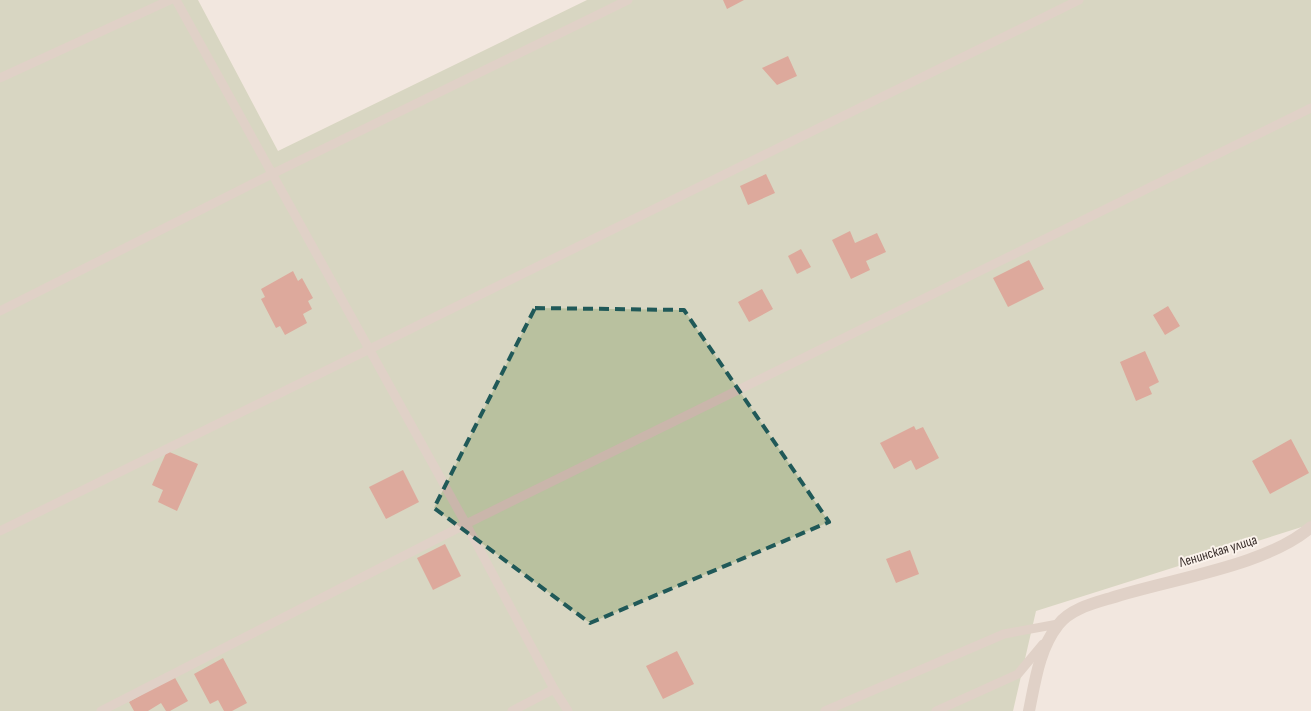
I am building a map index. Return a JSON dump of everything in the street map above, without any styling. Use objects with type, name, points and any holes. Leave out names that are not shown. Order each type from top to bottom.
[{"type":"street","name":"Ленинская улица","points":[[1058,624],[1082,607],[1129,592],[1249,560],[1302,534],[1311,527]]},
{"type":"street","points":[[1029,711],[1040,660],[1058,624]]},
{"type":"lane","points":[[0,78],[170,0]]},
{"type":"lane","points":[[176,0],[466,524],[554,689],[568,711]]},
{"type":"lane","points":[[0,311],[272,174],[628,0]]},
{"type":"lane","points":[[0,531],[1079,0]]},
{"type":"lane","points":[[101,711],[466,524],[1311,108]]},
{"type":"lane","points":[[825,711],[1004,634],[1058,624]]},
{"type":"lane","points":[[936,711],[1018,674],[1058,624]]},
{"type":"lane","points":[[512,711],[554,689]]},
{"type":"highlighted area","points":[[535,308],[684,310],[829,522],[590,623],[434,508]]},
{"type":"green space","points":[[0,0],[198,0],[278,151],[587,0],[1311,0],[1311,522],[1308,525],[1036,611],[1013,711],[0,711]]},
{"type":"building","points":[[723,0],[744,0],[727,9]]},
{"type":"building","points":[[788,56],[797,76],[777,85],[762,68]]},
{"type":"building","points":[[766,174],[775,193],[748,205],[740,186]]},
{"type":"building","points":[[850,231],[855,243],[877,233],[886,252],[866,261],[870,270],[851,279],[832,240]]},
{"type":"building","points":[[801,249],[811,267],[797,274],[788,256]]},
{"type":"building","points":[[1029,260],[1044,289],[1008,307],[993,278]]},
{"type":"building","points":[[293,271],[298,281],[302,278],[313,298],[308,301],[312,309],[303,314],[307,323],[285,335],[280,326],[276,328],[261,299],[265,297],[261,289]]},
{"type":"building","points":[[762,289],[773,309],[749,322],[738,302]]},
{"type":"building","points":[[1168,306],[1180,326],[1165,335],[1153,315]]},
{"type":"building","points":[[1145,351],[1159,382],[1149,387],[1152,394],[1136,401],[1120,362]]},
{"type":"building","points":[[914,426],[916,430],[923,427],[939,458],[916,470],[911,460],[894,469],[880,443]]},
{"type":"building","points":[[1291,439],[1309,473],[1270,494],[1252,461]]},
{"type":"building","points":[[167,451],[198,464],[177,511],[158,502],[163,490],[152,485]]},
{"type":"building","points":[[403,470],[419,502],[386,519],[369,487]]},
{"type":"building","points":[[445,544],[461,576],[433,590],[417,558]]},
{"type":"building","points":[[910,550],[919,574],[896,583],[886,559]]},
{"type":"building","points":[[677,651],[694,684],[663,699],[646,666]]},
{"type":"building","points":[[223,658],[247,703],[232,711],[224,711],[218,700],[210,704],[194,674]]},
{"type":"building","points":[[174,676],[188,701],[170,711],[166,711],[161,703],[148,711],[134,711],[129,702]]}]
